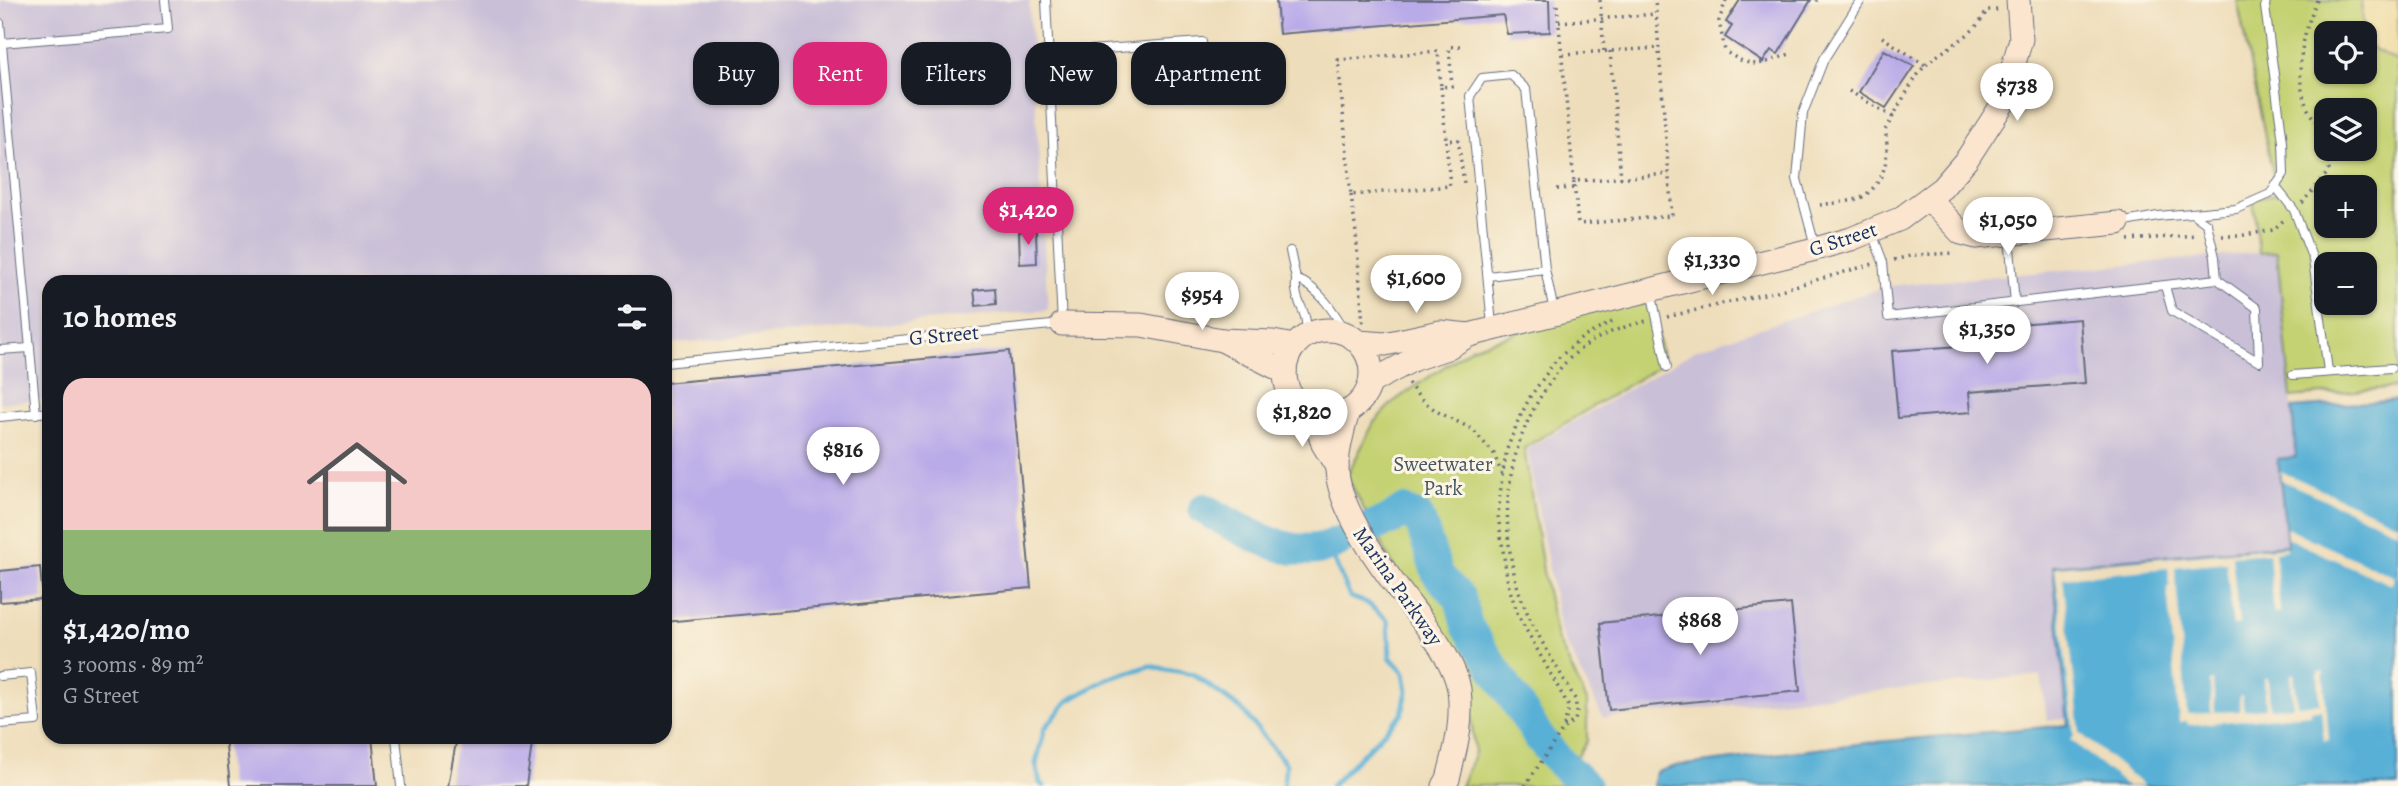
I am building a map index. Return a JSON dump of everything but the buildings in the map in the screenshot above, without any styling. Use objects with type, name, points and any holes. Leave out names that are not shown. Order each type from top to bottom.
[{"type":"street","name":"G Street","points":[[1357,334],[1385,344],[1440,332],[1469,335],[1493,330],[1815,249],[1851,239],[1900,219],[1942,188],[1967,159],[2002,105],[2021,39],[2011,5]]},
{"type":"street","points":[[1929,199],[1961,233],[1976,237],[2119,232]]},
{"type":"street","name":"G Street","points":[[1062,324],[1141,325],[1222,340],[1299,341]]},
{"type":"street","points":[[1333,330],[1357,334],[1370,361],[1371,382],[1366,396],[1357,407],[1331,417],[1314,415],[1303,409],[1293,399],[1287,387],[1285,372],[1287,358],[1299,341],[1318,331],[1333,330]]},
{"type":"street","name":"G Street","points":[[1371,382],[1414,359],[1447,348],[1469,335]]},
{"type":"street","name":"G Street","points":[[1222,340],[1285,372]]},
{"type":"street","name":"Marina Parkway","points":[[1348,412],[1340,439],[1337,467],[1340,486],[1353,520],[1388,575],[1440,645],[1458,686],[1460,731],[1444,786]]},
{"type":"street","name":"Marina Parkway","points":[[1314,415],[1323,444],[1337,467]]},
{"type":"lane","points":[[2,43],[168,29],[165,0]]},
{"type":"lane","points":[[1046,0],[1048,42]]},
{"type":"lane","points":[[1815,249],[1797,179],[1803,113],[1824,60],[1861,0]]},
{"type":"lane","points":[[2119,232],[2158,216],[2236,209],[2270,194],[2284,174],[2283,142],[2264,7],[2266,0]]},
{"type":"lane","points":[[0,23],[36,414]]},
{"type":"lane","points":[[1493,330],[1471,96],[1482,78],[1511,75],[1527,89],[1545,270],[1555,314]]},
{"type":"lane","points":[[1051,105],[1062,324]]},
{"type":"lane","points":[[2275,186],[2294,210],[2313,260],[2328,371]]},
{"type":"lane","points":[[2192,213],[2207,225],[2217,279]]},
{"type":"lane","points":[[1872,231],[1883,262],[1888,317],[2217,279],[2257,308],[2259,362],[2172,311],[2165,286]]},
{"type":"lane","points":[[2009,235],[2015,303]]},
{"type":"lane","points":[[1290,251],[1296,279],[1295,293],[1308,322],[1299,341]]},
{"type":"lane","points":[[1488,276],[1545,270]]},
{"type":"lane","points":[[1296,279],[1309,284],[1338,319],[1357,334]]},
{"type":"lane","points":[[1651,290],[1667,367]]},
{"type":"lane","name":"G Street","points":[[672,362],[1062,324]]},
{"type":"lane","points":[[0,350],[30,348]]},
{"type":"lane","points":[[2293,375],[2390,368]]},
{"type":"lane","points":[[0,418],[42,413]]},
{"type":"lane","points":[[0,676],[31,673],[36,721],[0,724]]},
{"type":"lane","points":[[398,744],[401,786]]},
{"type":"path","points":[[1600,0],[1604,51]]},
{"type":"path","points":[[1557,5],[1578,225],[1672,215],[1655,0]]},
{"type":"path","points":[[1726,0],[1719,21],[1724,51],[1742,64],[1757,65],[1790,54]]},
{"type":"path","points":[[2314,118],[2307,108],[2300,70],[2306,26],[2316,0]]},
{"type":"path","points":[[1820,205],[1863,198],[1881,178],[1889,150],[1885,130],[1926,65],[1966,36],[1982,21],[1987,10],[2011,5]]},
{"type":"path","points":[[1559,22],[1656,14]]},
{"type":"path","points":[[1882,37],[1926,65]]},
{"type":"path","points":[[1441,87],[1452,86],[1449,47],[1460,46]]},
{"type":"path","points":[[1562,54],[1658,48]]},
{"type":"path","points":[[1351,195],[1450,186],[1438,51],[1338,60],[1351,195],[1356,233],[1357,334]]},
{"type":"path","points":[[1610,51],[1622,178]]},
{"type":"path","points":[[1849,91],[1893,117]]},
{"type":"path","points":[[1446,140],[1458,140],[1464,183]]},
{"type":"path","points":[[2119,232],[2239,236],[2273,230],[2317,187],[2329,171],[2329,161]]},
{"type":"path","points":[[1574,181],[1669,174]]},
{"type":"path","points":[[1557,189],[1574,188]]},
{"type":"path","points":[[1564,728],[1575,720],[1575,699],[1530,620],[1512,565],[1507,516],[1511,470],[1518,443],[1536,405],[1557,372],[1592,342],[1620,328],[1914,255],[1956,253]]},
{"type":"path","points":[[1527,786],[1564,728],[1569,707],[1518,615],[1508,584],[1498,516],[1507,449],[1530,397],[1556,359],[1581,338],[1616,320]]},
{"type":"path","points":[[1404,377],[1419,397],[1436,411],[1472,429],[1494,454],[1502,477]]},
{"type":"shaded area","points":[[0,0],[1029,0],[1032,42],[1025,42],[1025,105],[1035,105],[1048,310],[672,343],[672,275],[42,275],[42,400],[0,403]]},
{"type":"shaded area","points":[[2277,251],[2296,457],[2278,459],[2287,545],[2053,566],[2068,719],[2047,720],[2041,675],[1603,718],[1561,633],[1527,449],[1698,349],[1887,286]]},
{"type":"green space","points":[[2237,0],[2393,0],[2398,25],[2398,387],[2291,397],[2277,252],[2259,253],[2253,198],[2277,194]]},
{"type":"green space","name":"Sweetwater Park","points":[[1644,299],[1652,303],[1663,364],[1524,448],[1544,577],[1557,638],[1587,701],[1587,741],[1559,786],[1461,786],[1475,753],[1466,666],[1399,577],[1347,476],[1374,422],[1393,402],[1471,348],[1570,315]]},
{"type":"sand","points":[[2361,0],[2398,0],[2398,62],[2377,51],[2377,21],[2363,21]]},
{"type":"water","points":[[2398,400],[2398,786],[1653,786],[1656,772],[1676,766],[1865,743],[2068,725],[2053,566],[2287,545],[2278,459],[2296,457],[2292,408]]},
{"type":"pier","points":[[2280,471],[2398,524],[2398,532],[2281,480]]},
{"type":"pier","points":[[2286,528],[2395,577],[2391,585],[2287,538]]},
{"type":"pier","points":[[2286,547],[2287,550],[2275,552],[2280,612],[2274,613],[2269,553],[2232,556],[2239,625],[2233,626],[2226,562],[2175,567],[2187,714],[2211,713],[2210,681],[2213,681],[2215,712],[2240,711],[2239,696],[2242,696],[2244,710],[2266,708],[2264,678],[2268,678],[2270,708],[2293,706],[2291,674],[2294,674],[2297,705],[2320,703],[2318,672],[2323,671],[2329,740],[2324,741],[2321,710],[2310,710],[2310,714],[2188,725],[2187,721],[2179,722],[2167,587],[2170,586],[2168,568],[2063,578],[2080,733],[2144,786],[2127,786],[2071,740],[2074,736],[2055,567]]},
{"type":"waterway","points":[[1204,509],[1251,535],[1286,547],[1304,550],[1338,542]]},
{"type":"waterway","points":[[1375,525],[1390,520],[1403,511],[1419,518],[1438,575],[1460,598],[1467,626],[1538,736],[1585,786]]},
{"type":"waterway","points":[[1328,547],[1350,597],[1367,603],[1388,621],[1390,657],[1404,673],[1407,691],[1402,714],[1331,786]]},
{"type":"waterway","points":[[1044,786],[1040,783],[1036,763],[1045,728],[1068,701],[1107,679],[1149,666],[1193,674],[1241,709],[1286,764],[1283,786]]}]
